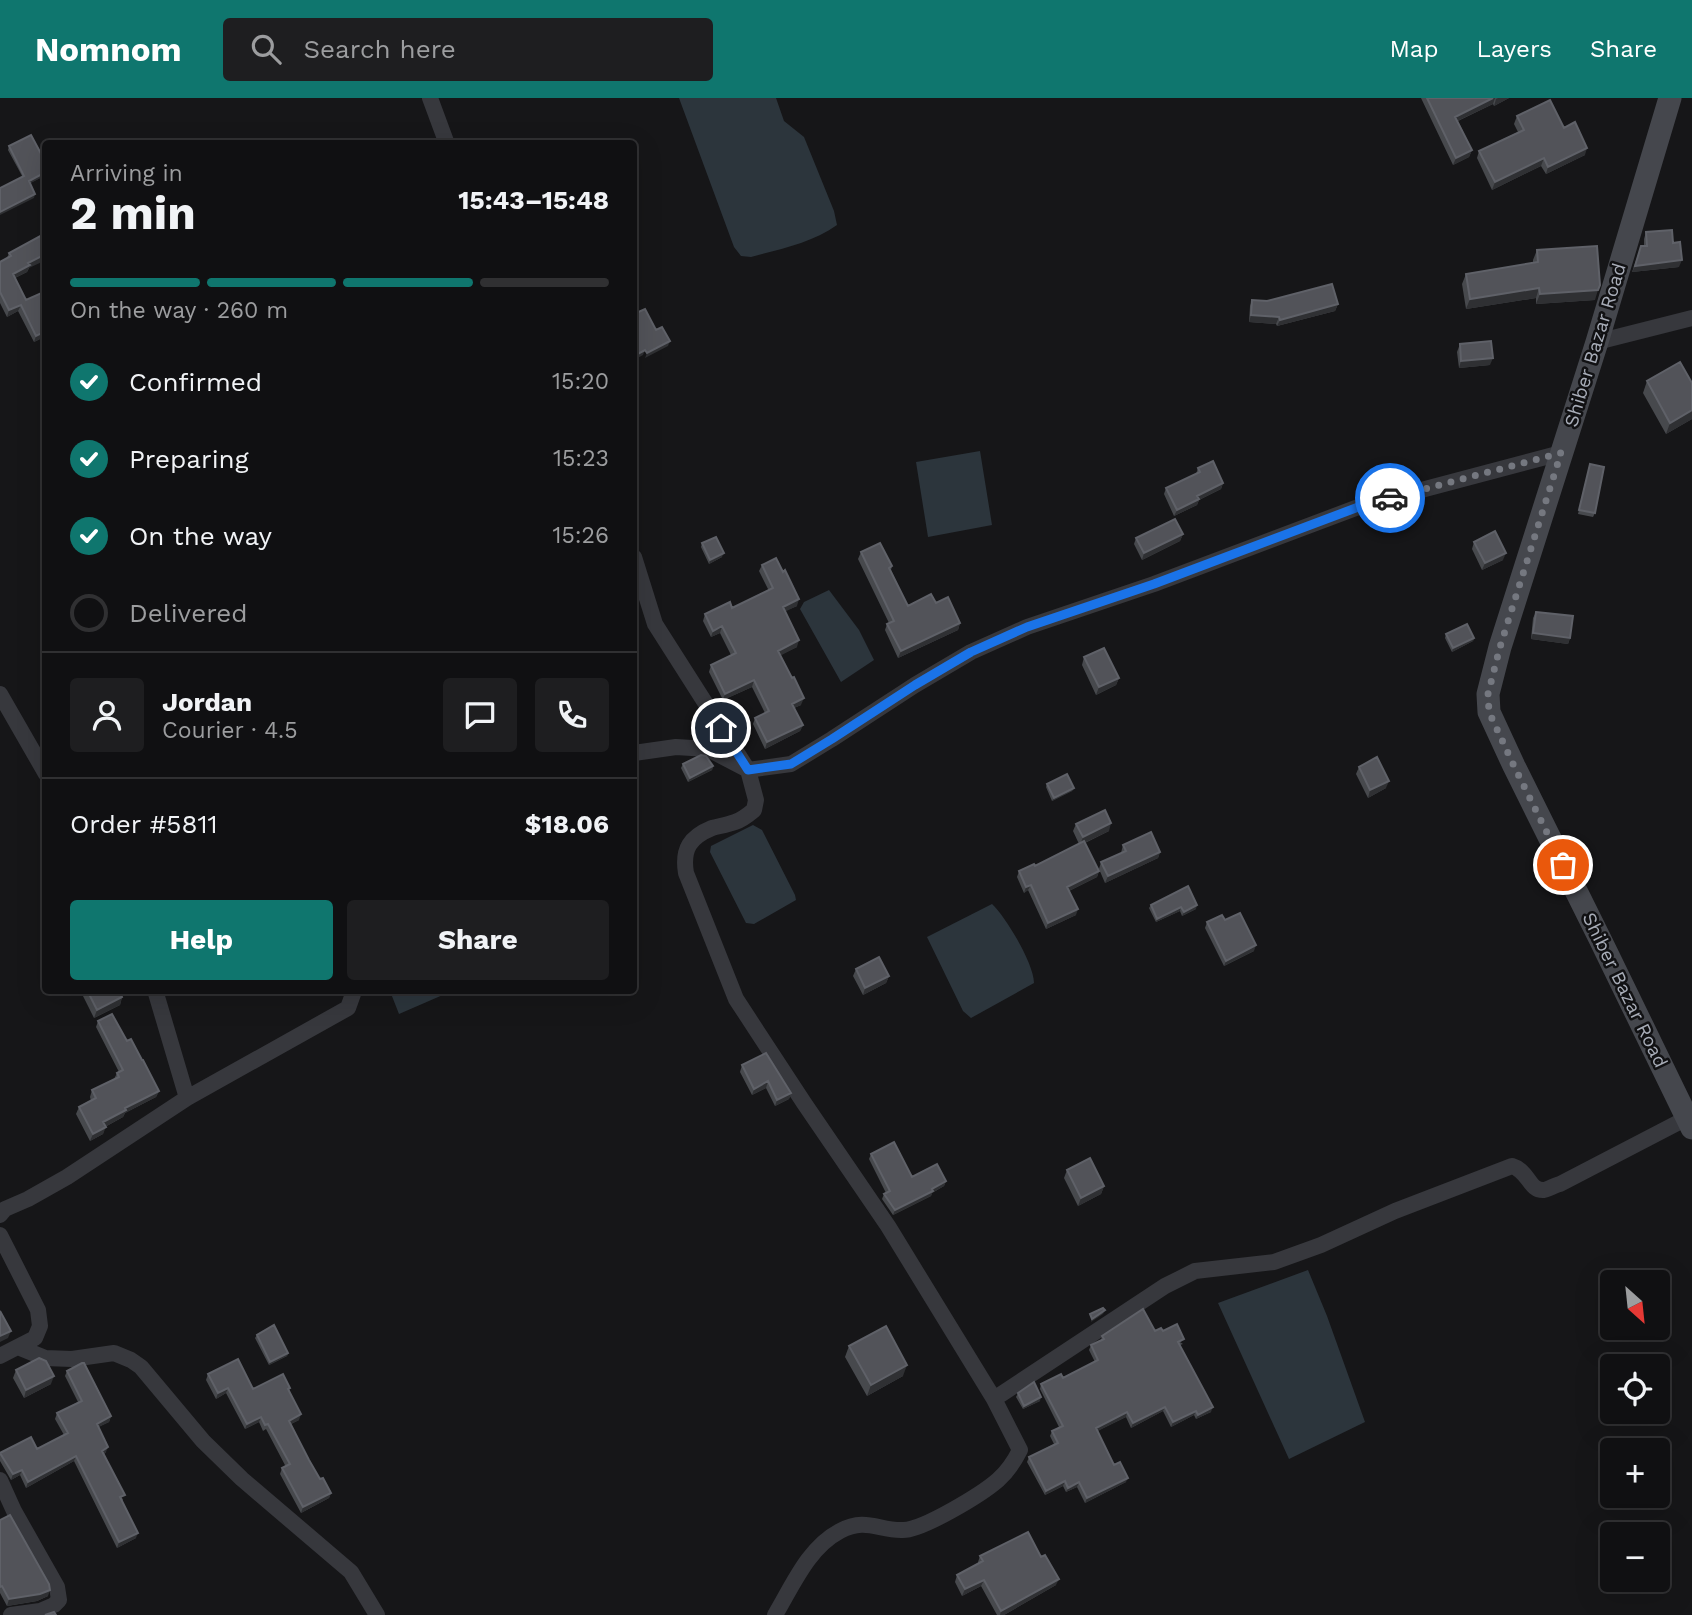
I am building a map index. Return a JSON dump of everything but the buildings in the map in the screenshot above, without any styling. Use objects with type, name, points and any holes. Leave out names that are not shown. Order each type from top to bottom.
[{"type":"street","points":[[430,98],[446,140]]},
{"type":"street","name":"Shiber Bazar Road","points":[[1670,98],[1597,342],[1500,647],[1488,694],[1489,712],[1514,766],[1690,1123]]},
{"type":"street","points":[[1597,342],[1692,318]]},
{"type":"street","points":[[637,753],[676,747],[708,749],[748,770],[791,764],[971,652],[1027,627],[1154,584],[1361,506],[1561,453]]},
{"type":"street","points":[[637,567],[655,624],[748,770],[755,800],[754,810],[745,817],[713,828],[692,839],[684,862],[736,999],[888,1226],[994,1399],[1020,1450],[1013,1464],[999,1480],[936,1519],[905,1531],[859,1524],[840,1531],[810,1556],[775,1615]]},
{"type":"street","points":[[0,694],[42,767]]},
{"type":"street","points":[[156,994],[187,1098]]},
{"type":"street","points":[[0,1215],[5,1209],[67,1177],[187,1098],[348,1008],[352,994]]},
{"type":"street","points":[[994,1399],[1165,1286],[1195,1271],[1274,1262],[1321,1245],[1395,1211],[1513,1166],[1524,1172],[1536,1189],[1544,1190],[1690,1123]]},
{"type":"street","points":[[0,1235],[38,1310],[40,1326],[34,1338],[0,1356]]},
{"type":"street","points":[[18,1347],[45,1358],[72,1359],[114,1353],[141,1367],[203,1441],[242,1479],[351,1572],[377,1615]]},
{"type":"street","points":[[0,1480],[59,1594],[59,1600],[48,1609],[11,1615]]},
{"type":"shaded area","points":[[679,98],[776,98],[784,121],[804,137],[834,211],[837,225],[796,245],[751,257],[741,256],[734,247]]},
{"type":"shaded area","points":[[980,451],[992,525],[928,537],[916,462]]},
{"type":"shaded area","points":[[829,590],[859,630],[874,660],[841,682],[800,609],[804,602]]},
{"type":"shaded area","points":[[753,825],[762,830],[796,900],[754,924],[746,923],[710,852],[711,846]]},
{"type":"shaded area","points":[[992,904],[1018,941],[1034,983],[971,1018],[963,1011],[927,937]]},
{"type":"shaded area","points":[[392,994],[445,994],[399,1014]]},
{"type":"shaded area","points":[[1308,1270],[1365,1422],[1289,1459],[1218,1303]]},
{"type":"way so far","points":[[1390,498],[1561,453],[1500,647],[1488,694],[1489,712],[1563,865]]},
{"type":"route","points":[[721,728],[748,770],[791,764],[971,652],[1027,627],[1154,584],[1361,506],[1390,498]]}]
